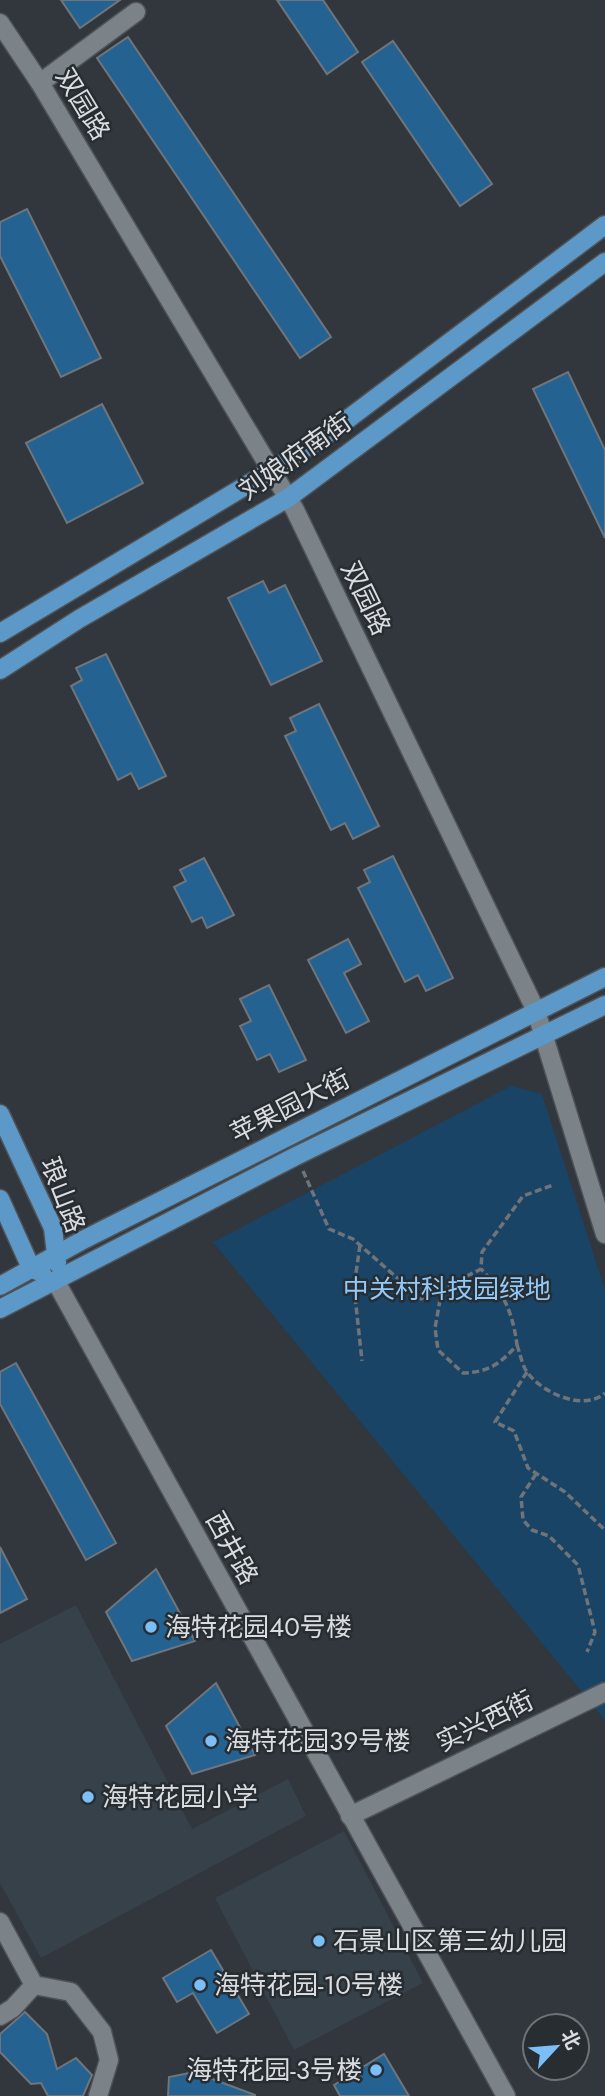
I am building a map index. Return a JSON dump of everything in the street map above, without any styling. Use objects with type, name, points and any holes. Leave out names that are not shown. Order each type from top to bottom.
[{"type":"main road","name":"刘娘府南街","points":[[0,633],[272,470],[336,428],[605,225]]},
{"type":"main road","name":"刘娘府南街","points":[[0,670],[79,620],[288,498],[605,262]]},
{"type":"main road","name":"苹果园大街","points":[[0,1286],[58,1254],[605,977]]},
{"type":"main road","name":"苹果园大街","points":[[0,1309],[296,1156],[605,1005]]},
{"type":"main road","name":"琅山路","points":[[0,1114],[53,1228],[58,1254],[55,1280]]},
{"type":"main road","points":[[0,1199],[31,1268],[55,1280]]},
{"type":"street","points":[[40,83],[136,12]]},
{"type":"street","name":"双园路","points":[[0,23],[40,83],[288,498],[536,1011],[605,1234]]},
{"type":"street","name":"西井路","points":[[55,1280],[506,2096]]},
{"type":"street","name":"实兴西街","points":[[350,1816],[605,1692]]},
{"type":"street","points":[[0,1922],[34,1985]]},
{"type":"street","points":[[0,2016],[13,2008],[34,1985]]},
{"type":"street","points":[[34,1985],[71,1992],[102,2032],[108,2060],[98,2096]]},
{"type":"path","points":[[296,1156],[329,1229],[353,1239],[421,1299],[481,1269]]},
{"type":"path","points":[[553,1185],[523,1196],[482,1252],[481,1269],[504,1296],[514,1320],[517,1345],[527,1372],[553,1395],[587,1403],[596,1401],[605,1393]]},
{"type":"path","points":[[360,1245],[354,1287],[362,1361]]},
{"type":"path","points":[[442,1289],[435,1328],[438,1350],[463,1373],[485,1372],[502,1363],[517,1345]]},
{"type":"path","points":[[527,1372],[495,1422],[513,1432],[528,1468],[565,1492],[605,1530]]},
{"type":"path","points":[[536,1474],[521,1497],[523,1520],[532,1530],[549,1536],[578,1566],[595,1632],[587,1652]]},
{"type":"shaded area","name":"海特花园小学","points":[[76,1605],[192,1829],[288,1779],[306,1816],[41,1958],[0,1883],[0,1644]]},
{"type":"shaded area","name":"石景山区第三幼儿园","points":[[344,1831],[423,1983],[294,2050],[215,1898]]},
{"type":"green space","name":"中关村科技园绿地","points":[[511,1086],[542,1094],[605,1290],[605,1720],[213,1242]]},
{"type":"building","points":[[61,0],[120,0],[80,28]]},
{"type":"building","points":[[277,0],[323,0],[358,52],[327,74]]},
{"type":"building","points":[[128,37],[331,337],[300,358],[97,58]]},
{"type":"building","points":[[393,41],[492,184],[460,206],[362,62]]},
{"type":"building","points":[[27,209],[101,358],[61,377],[0,256],[0,222]]},
{"type":"building","points":[[568,372],[605,450],[605,538],[533,389]]},
{"type":"building","points":[[102,404],[143,483],[67,523],[26,443]]},
{"type":"building","points":[[263,581],[269,593],[285,585],[322,661],[271,685],[228,598]]},
{"type":"building","points":[[106,654],[166,776],[139,789],[131,773],[118,780],[71,686],[82,680],[76,668]]},
{"type":"building","points":[[319,704],[379,826],[353,839],[345,823],[331,830],[285,736],[296,731],[290,718]]},
{"type":"building","points":[[393,856],[453,978],[426,991],[418,975],[405,982],[358,888],[370,882],[364,870]]},
{"type":"building","points":[[204,858],[234,915],[207,928],[202,917],[192,922],[174,887],[186,881],[180,870]]},
{"type":"building","points":[[348,939],[361,964],[344,973],[369,1021],[346,1033],[308,960]]},
{"type":"building","points":[[269,985],[306,1060],[279,1072],[270,1054],[257,1060],[240,1026],[251,1021],[240,999]]},
{"type":"building","points":[[16,1363],[116,1543],[86,1560],[0,1404],[0,1372]]},
{"type":"building","points":[[0,1547],[27,1599],[0,1613]]},
{"type":"building","name":"海特花园40号楼","points":[[156,1569],[195,1641],[132,1661],[106,1612]]},
{"type":"building","name":"海特花园39号楼","points":[[216,1683],[255,1755],[192,1774],[166,1726]]},
{"type":"building","name":"海特花园-10号楼","points":[[211,1950],[249,2014],[217,2033],[193,1993],[177,2002],[163,1978]]},
{"type":"building","points":[[25,2012],[47,2034],[57,2069],[76,2058],[92,2075],[83,2096],[48,2096],[41,2083],[31,2084],[0,2052],[0,2034]]},
{"type":"building","name":"海特花园-3号楼","points":[[384,2054],[409,2096],[340,2096],[334,2085]]},
{"type":"building","points":[[194,2072],[255,2096],[168,2096],[169,2077]]},
{"type":"place","name":"海特花园40号楼","points":[[151,1627]]},
{"type":"place","name":"海特花园39号楼","points":[[211,1741]]},
{"type":"place","name":"海特花园小学","points":[[88,1797]]},
{"type":"place","name":"石景山区第三幼儿园","points":[[319,1941]]},
{"type":"place","name":"海特花园-10号楼","points":[[200,1985]]},
{"type":"place","name":"海特花园-3号楼","points":[[376,2070]]}]
